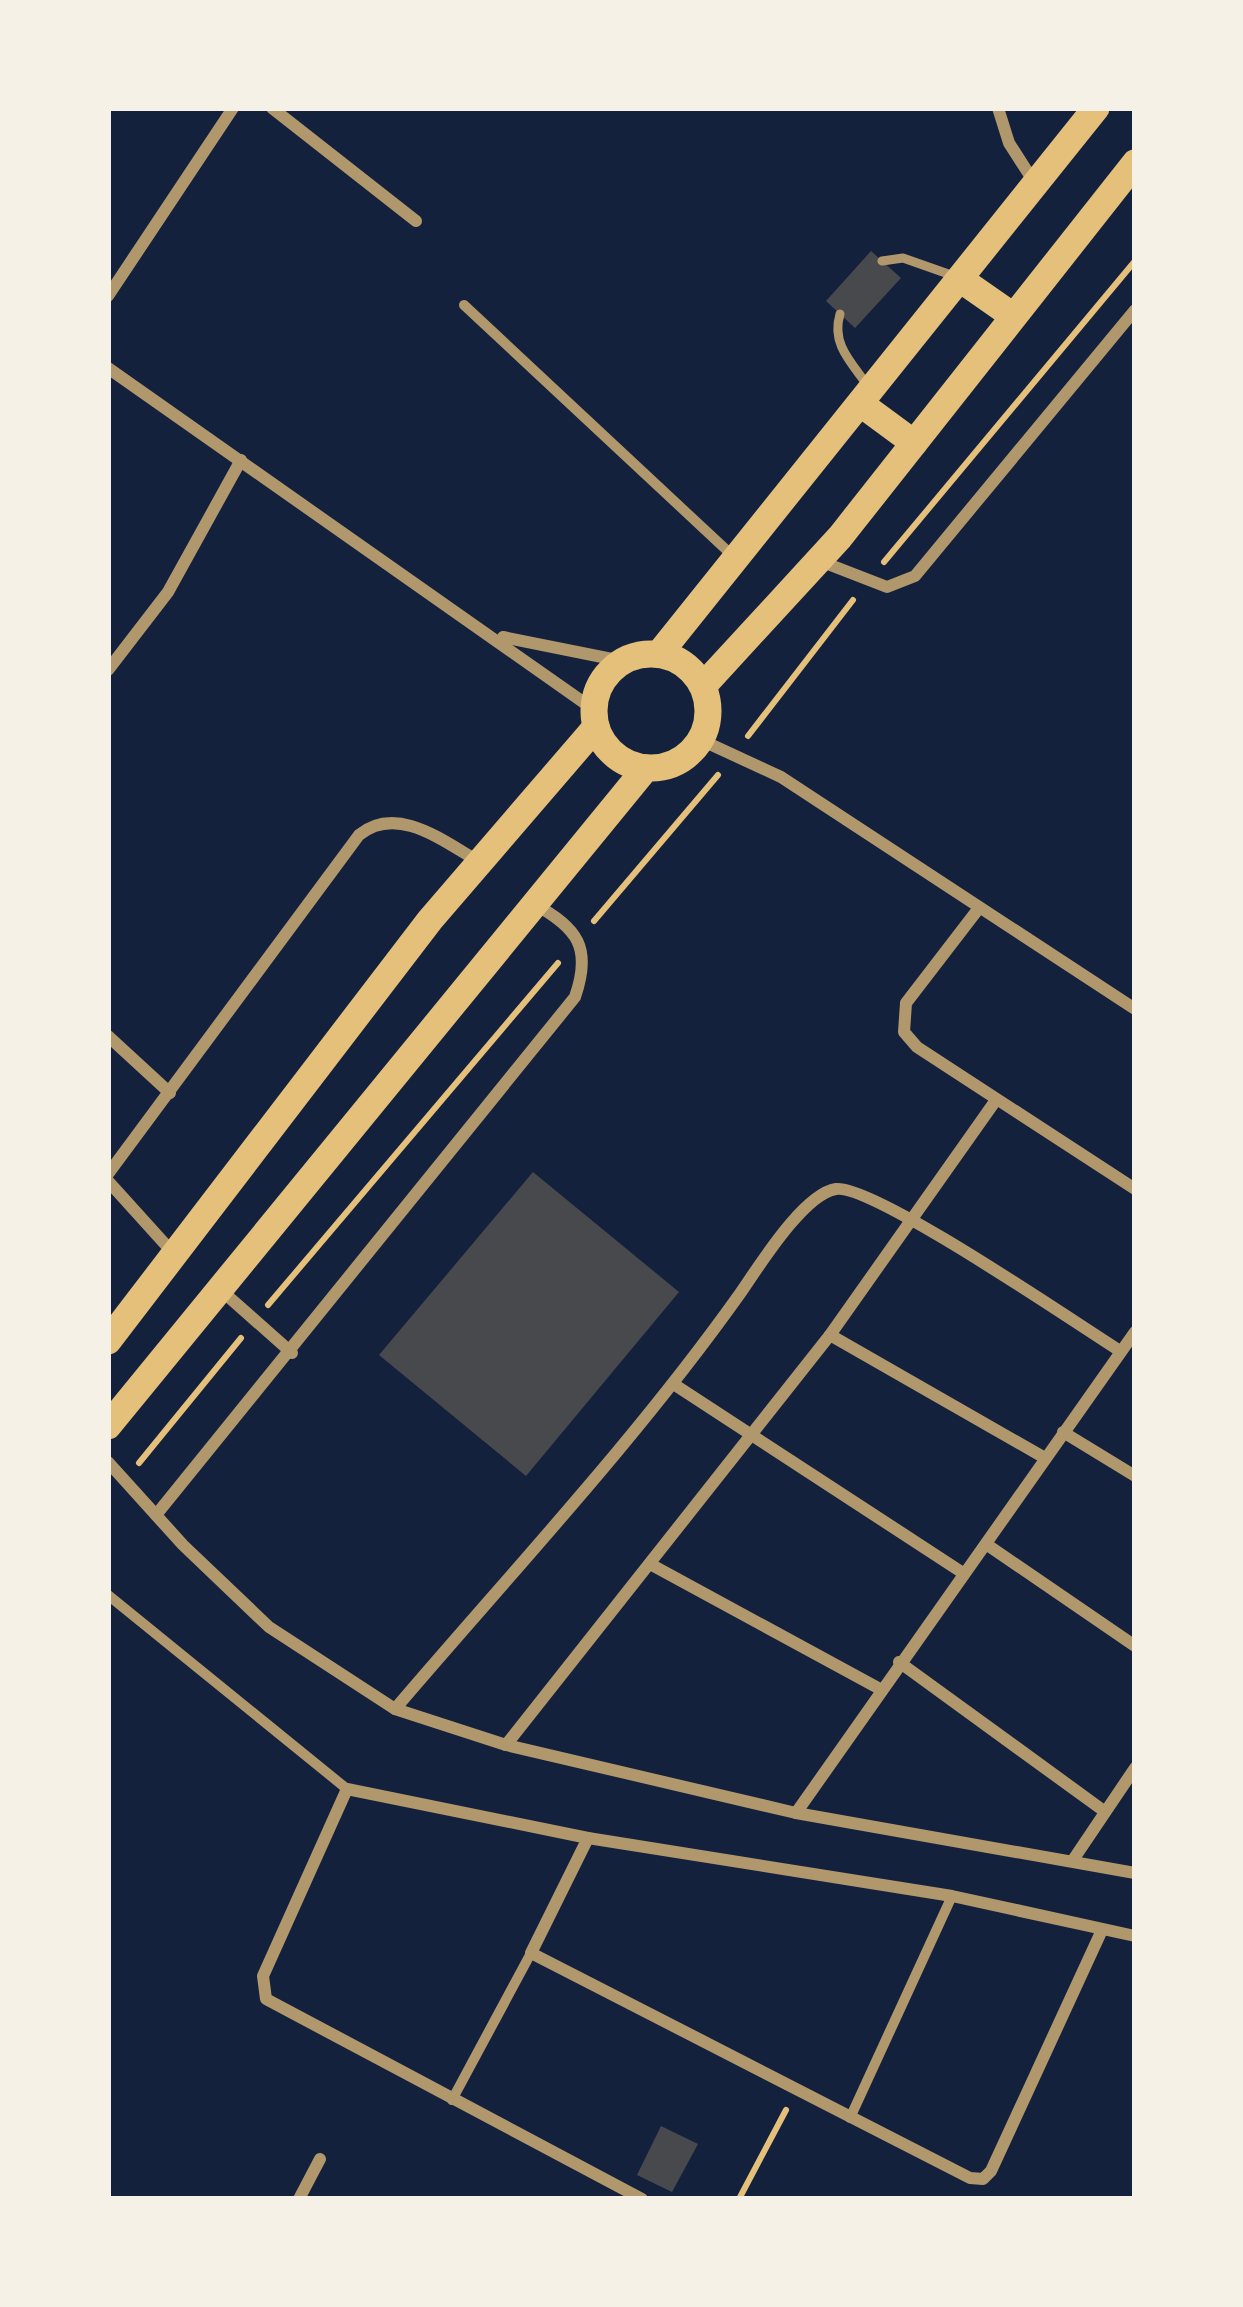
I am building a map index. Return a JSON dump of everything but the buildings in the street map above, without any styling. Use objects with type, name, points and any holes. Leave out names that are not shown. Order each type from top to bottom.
[{"type":"main road","points":[[659,655],[1096,108]]},
{"type":"main road","points":[[703,686],[819,560],[1135,163]]},
{"type":"main road","points":[[960,279],[1013,316]]},
{"type":"main road","points":[[866,397],[914,443]]},
{"type":"main road","points":[[108,1341],[595,718],[608,674],[622,661],[659,655],[677,660],[703,686],[709,712],[701,740],[668,766],[646,768],[615,756],[595,718]]},
{"type":"main road","points":[[108,1426],[646,768]]},
{"type":"street","points":[[108,296],[233,108]]},
{"type":"street","points":[[272,108],[416,221]]},
{"type":"street","points":[[998,108],[1009,143],[1035,184]]},
{"type":"street","points":[[464,304],[737,560]]},
{"type":"street","points":[[819,560],[887,587],[915,576],[1135,310]]},
{"type":"street","points":[[108,368],[496,636],[595,718]]},
{"type":"street","points":[[108,670],[167,592],[241,460]]},
{"type":"street","points":[[496,636],[622,661]]},
{"type":"street","points":[[701,740],[781,777],[1135,1010]]},
{"type":"street","points":[[174,1254],[108,1177],[370,826],[407,824],[479,861]]},
{"type":"street","points":[[156,1514],[292,1353],[575,997],[585,968],[578,939],[561,919],[534,904]]},
{"type":"street","points":[[979,908],[906,1004],[904,1032],[917,1047],[1135,1190]]},
{"type":"street","points":[[108,1036],[170,1093]]},
{"type":"street","points":[[506,1745],[830,1335],[914,1222],[995,1100]]},
{"type":"street","points":[[395,1709],[675,1385],[774,1246],[818,1197],[847,1189],[914,1222],[1120,1351]]},
{"type":"street","points":[[221,1291],[292,1353]]},
{"type":"street","points":[[796,1813],[1135,1332]]},
{"type":"street","points":[[830,1335],[1045,1459]]},
{"type":"street","points":[[675,1385],[962,1573]]},
{"type":"street","points":[[1064,1432],[1135,1477]]},
{"type":"street","points":[[108,1462],[269,1627],[395,1709],[506,1745],[796,1813],[1135,1873]]},
{"type":"street","points":[[986,1544],[1135,1646]]},
{"type":"street","points":[[650,1564],[880,1689]]},
{"type":"street","points":[[108,1595],[346,1789],[588,1838],[952,1896],[1135,1936]]},
{"type":"street","points":[[899,1662],[1104,1811]]},
{"type":"street","points":[[1073,1860],[1135,1768]]},
{"type":"street","points":[[346,1789],[261,1991],[285,2012],[642,2199]]},
{"type":"street","points":[[452,2100],[588,1838]]},
{"type":"street","points":[[850,2118],[952,1896]]},
{"type":"street","points":[[531,1953],[796,2091],[970,2178],[983,2179],[992,2171],[1102,1930]]},
{"type":"street","points":[[298,2199],[320,2159]]},
{"type":"lane","points":[[882,261],[903,258],[960,279]]},
{"type":"lane","points":[[840,314],[835,330],[840,348],[866,397]]},
{"type":"path","points":[[126,1480],[735,754],[868,582],[1135,261]]},
{"type":"path","points":[[739,2199],[796,2091]]}]
